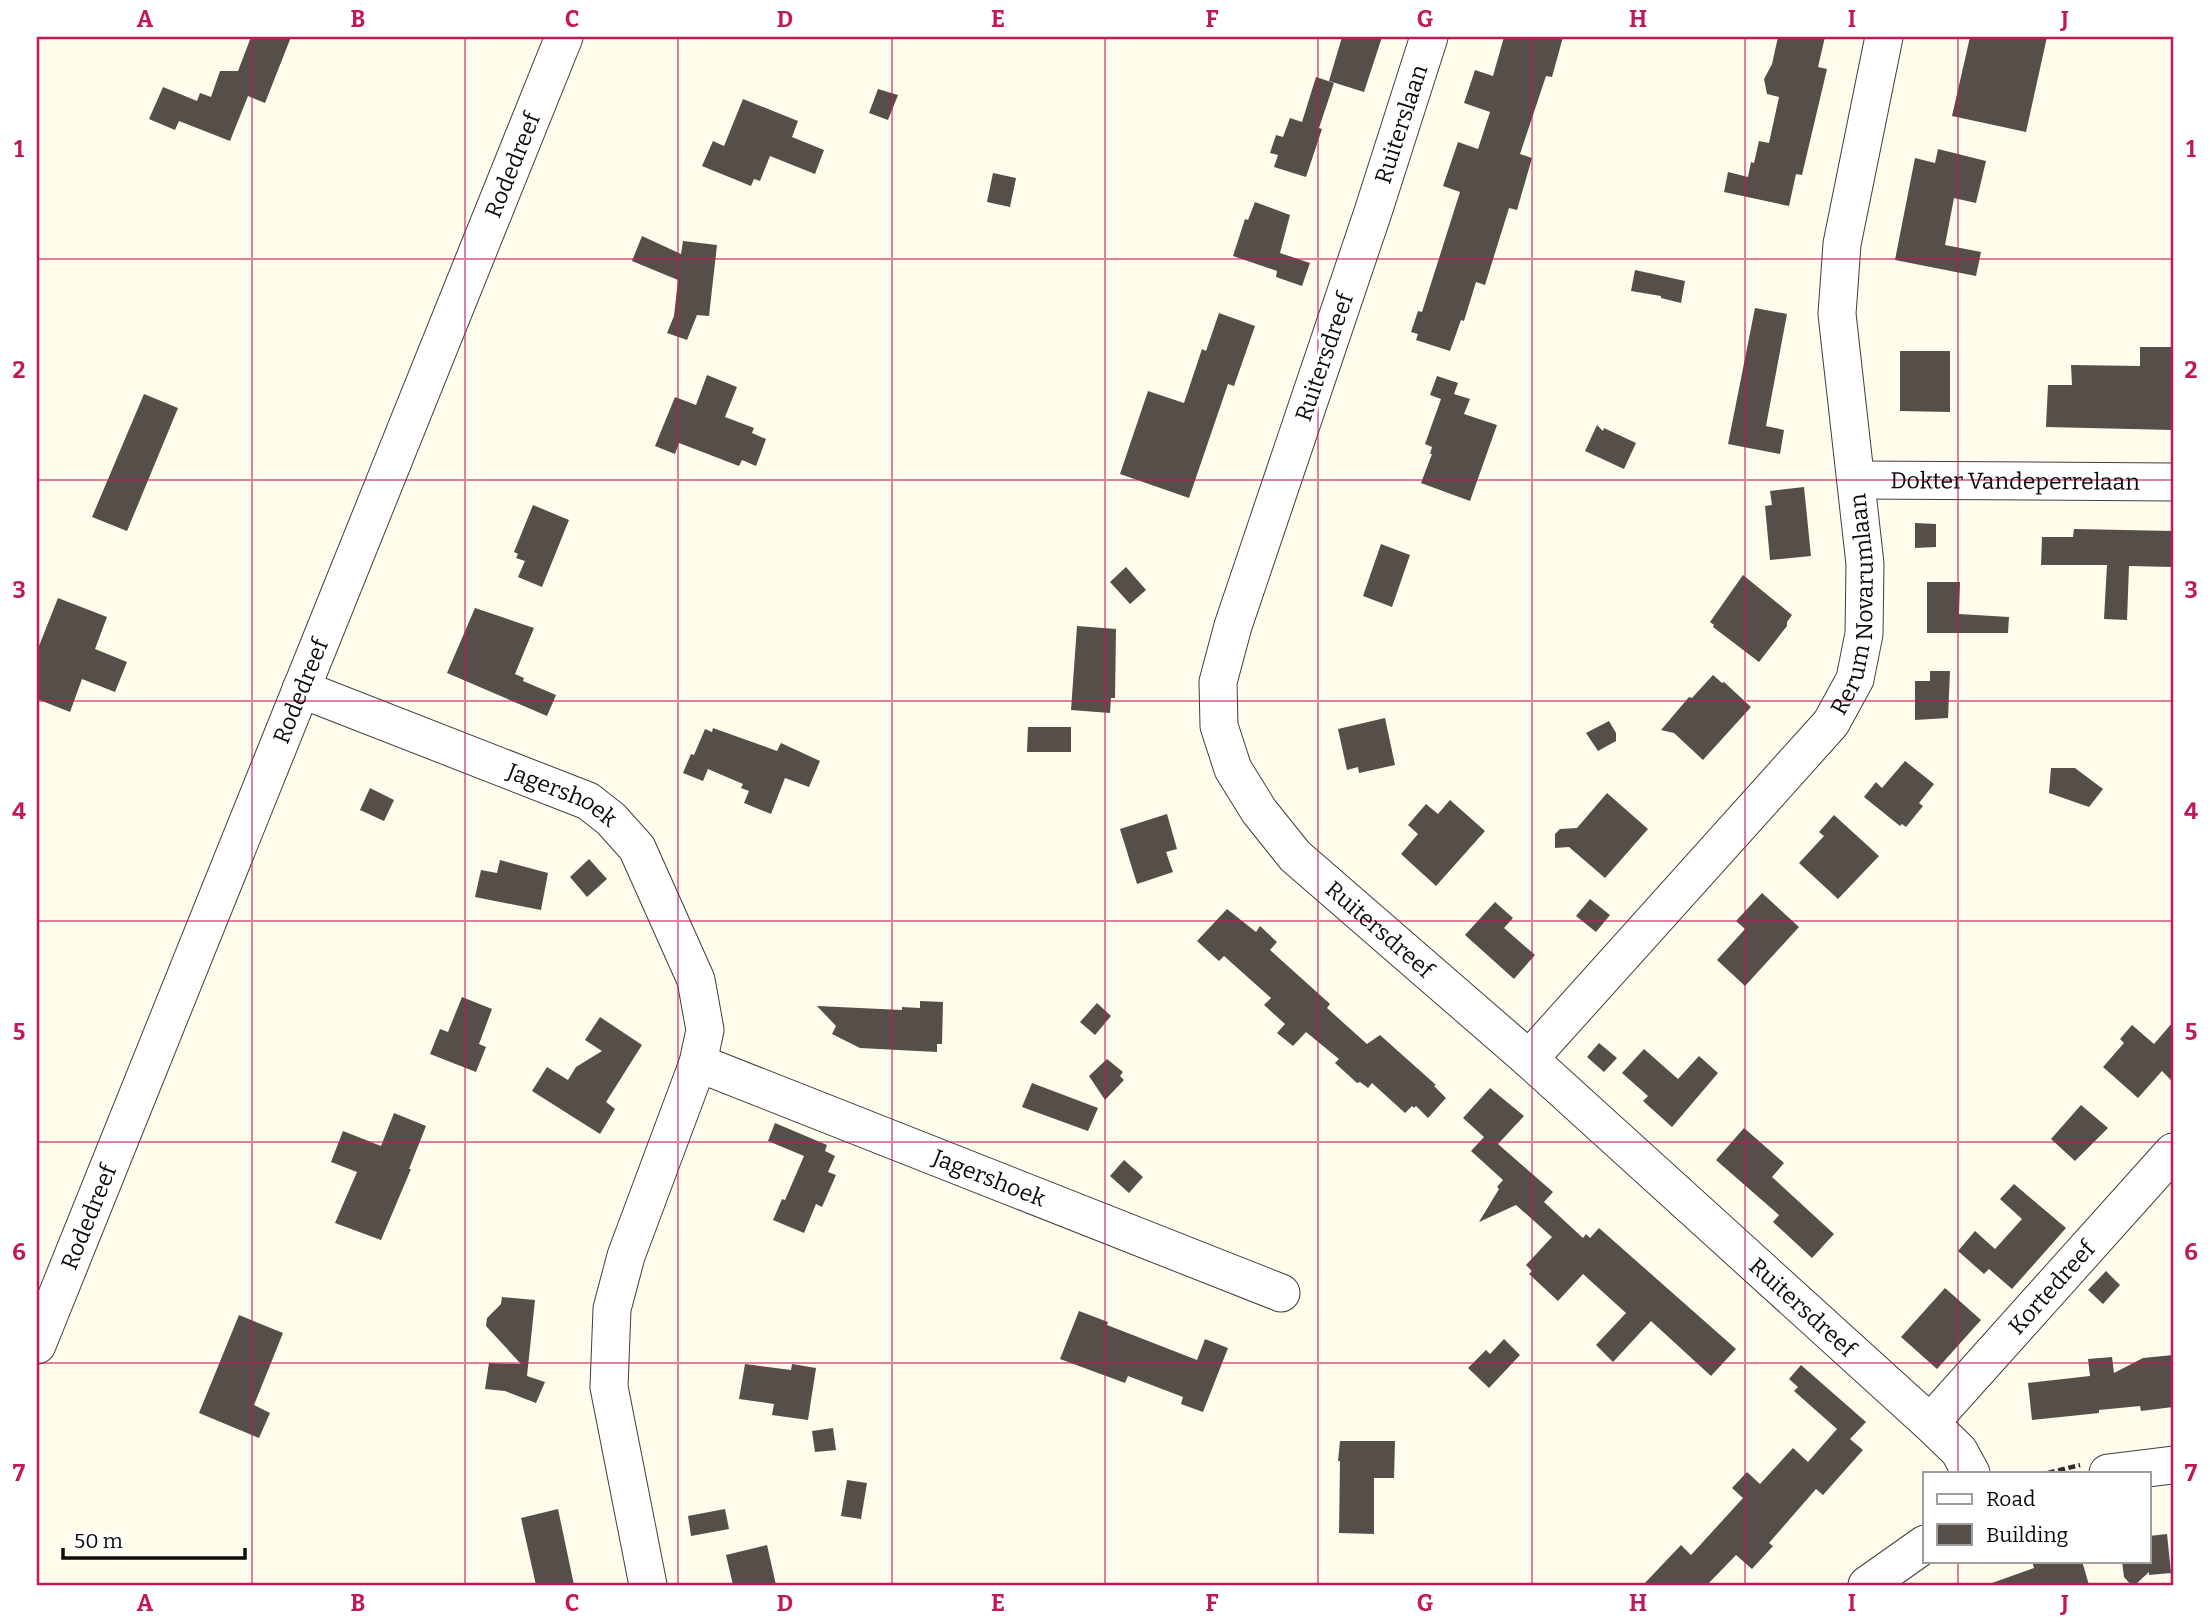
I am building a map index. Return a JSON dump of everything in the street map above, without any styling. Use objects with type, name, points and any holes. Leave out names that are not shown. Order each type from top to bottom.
[{"type":"street","name":"Rodedreef","points":[[37,1345],[564,37]]},
{"type":"street","name":"Ruiterslaan","points":[[1373,212],[1429,37]]},
{"type":"street","name":"Rerum Novarumlaan","points":[[1529,1059],[1831,723],[1855,679],[1864,634],[1866,564],[1837,314],[1842,244],[1884,37]]},
{"type":"street","name":"Ruitersdreef","points":[[1373,212],[1233,626],[1218,682],[1219,726],[1233,769],[1259,811],[1295,856],[1529,1059],[1930,1423],[1959,1451],[1970,1472]]},
{"type":"street","name":"Dokter Vandeperrelaan","points":[[1856,480],[2173,482]]},
{"type":"street","name":"Jagershoek","points":[[301,690],[588,802],[611,819],[637,848],[696,980],[705,1030],[698,1063],[626,1255],[612,1309],[608,1387],[648,1585]]},
{"type":"street","name":"Jagershoek","points":[[698,1063],[1281,1293]]},
{"type":"street","name":"Kortedreef","points":[[1930,1423],[2173,1152]]},
{"type":"street","points":[[2116,1472],[2173,1465]]},
{"type":"street","points":[[1867,1585],[1923,1545]]},
{"type":"building","points":[[251,37],[291,37],[265,103],[248,96],[230,141],[179,121],[175,130],[149,119],[163,87],[197,101],[200,93],[211,97],[220,71],[238,71]]},
{"type":"building","points":[[1342,37],[1382,37],[1364,92],[1329,81]]},
{"type":"building","points":[[1504,37],[1563,37],[1552,77],[1546,76],[1520,154],[1532,158],[1517,210],[1509,208],[1485,285],[1476,282],[1464,321],[1461,320],[1450,351],[1416,340],[1418,334],[1411,332],[1418,311],[1422,312],[1460,192],[1443,186],[1458,142],[1478,149],[1490,112],[1464,103],[1475,70],[1493,76]]},
{"type":"building","points":[[1778,37],[1825,37],[1818,67],[1827,69],[1802,175],[1796,174],[1789,206],[1724,192],[1728,172],[1748,177],[1759,141],[1769,143],[1779,97],[1767,94],[1764,79],[1772,64]]},
{"type":"building","points":[[1970,37],[2047,37],[2026,132],[1952,116]]},
{"type":"building","points":[[1316,77],[1334,83],[1306,177],[1274,167],[1278,155],[1270,153],[1276,135],[1283,137],[1290,118],[1302,122]]},
{"type":"building","points":[[878,89],[898,95],[888,120],[869,113]]},
{"type":"building","points":[[743,99],[798,121],[792,137],[824,150],[815,174],[770,156],[760,181],[754,179],[751,186],[702,166],[713,141],[724,146]]},
{"type":"building","points":[[1938,149],[1986,161],[1976,203],[1954,198],[1945,245],[1981,252],[1976,276],[1895,260],[1915,158],[1935,163]]},
{"type":"building","points":[[993,173],[1016,178],[1010,207],[987,202]]},
{"type":"building","points":[[1255,202],[1290,215],[1280,253],[1310,263],[1302,286],[1276,277],[1277,271],[1233,256],[1245,219],[1248,220]]},
{"type":"building","points":[[642,236],[681,254],[683,241],[717,245],[709,316],[697,315],[687,340],[667,333],[674,316],[678,280],[632,261]]},
{"type":"building","points":[[1635,270],[1685,281],[1681,303],[1661,296],[1631,291]]},
{"type":"building","points":[[1755,308],[1787,314],[1766,426],[1784,430],[1780,454],[1728,444]]},
{"type":"building","points":[[1219,313],[1255,326],[1234,386],[1228,384],[1189,498],[1120,474],[1148,391],[1184,403],[1202,349],[1206,351]]},
{"type":"building","points":[[2140,347],[2173,347],[2173,430],[2046,427],[2048,385],[2072,385],[2071,365],[2140,366]]},
{"type":"building","points":[[1900,351],[1950,351],[1950,412],[1900,411]]},
{"type":"building","points":[[707,375],[737,387],[725,417],[754,428],[752,433],[766,439],[756,466],[742,460],[739,466],[679,443],[675,454],[655,446],[675,397],[696,405]]},
{"type":"building","points":[[1437,376],[1458,383],[1454,394],[1470,399],[1464,414],[1497,425],[1470,501],[1421,483],[1432,454],[1432,447],[1425,444],[1441,399],[1430,395]]},
{"type":"building","points":[[144,394],[178,408],[127,531],[92,517]]},
{"type":"building","points":[[1597,425],[1603,431],[1604,428],[1636,443],[1624,469],[1585,451]]},
{"type":"building","points":[[1804,487],[1811,556],[1770,560],[1765,506],[1772,505],[1770,491]]},
{"type":"building","points":[[533,505],[569,520],[542,587],[518,577],[525,561],[516,558],[518,554],[514,552]]},
{"type":"building","points":[[1915,523],[1936,524],[1936,547],[1915,548]]},
{"type":"building","points":[[2074,529],[2173,531],[2173,567],[2129,566],[2127,620],[2104,619],[2107,565],[2041,565],[2042,537],[2073,537]]},
{"type":"building","points":[[1381,544],[1410,555],[1392,607],[1363,596]]},
{"type":"building","points":[[1126,567],[1146,590],[1130,604],[1110,582]]},
{"type":"building","points":[[1743,575],[1792,615],[1787,626],[1759,662],[1710,622]]},
{"type":"building","points":[[1927,582],[1960,582],[1959,614],[2009,617],[2008,633],[1927,633]]},
{"type":"building","points":[[58,598],[107,617],[95,649],[127,662],[115,692],[82,679],[70,712],[37,699],[37,651]]},
{"type":"building","points":[[475,608],[534,628],[515,674],[524,678],[523,681],[556,695],[547,716],[447,673]]},
{"type":"building","points":[[1077,626],[1116,629],[1115,698],[1111,698],[1110,713],[1071,710]]},
{"type":"building","points":[[1930,671],[1950,671],[1948,718],[1915,720],[1915,681],[1930,681]]},
{"type":"building","points":[[1713,675],[1751,707],[1703,760],[1674,733],[1661,730],[1689,697],[1692,698]]},
{"type":"building","points":[[1385,718],[1395,765],[1359,773],[1358,767],[1347,770],[1338,729]]},
{"type":"building","points":[[1609,721],[1616,733],[1616,741],[1598,751],[1586,733]]},
{"type":"building","points":[[1028,727],[1071,727],[1071,752],[1027,752]]},
{"type":"building","points":[[713,728],[777,751],[781,743],[820,761],[809,787],[785,778],[771,814],[744,803],[749,791],[741,788],[743,784],[708,769],[703,781],[683,773],[705,729],[712,732]]},
{"type":"building","points":[[1905,761],[1934,784],[1919,803],[1923,806],[1906,827],[1902,824],[1900,826],[1864,797],[1876,782],[1882,788]]},
{"type":"building","points":[[2051,768],[2075,768],[2103,789],[2089,807],[2049,793]]},
{"type":"building","points":[[370,788],[394,800],[384,821],[360,810]]},
{"type":"building","points":[[1607,793],[1648,829],[1605,878],[1569,847],[1555,848],[1555,834],[1560,829],[1577,828]]},
{"type":"building","points":[[1450,800],[1485,831],[1436,886],[1401,854],[1418,834],[1408,825],[1426,804],[1438,814]]},
{"type":"building","points":[[1167,814],[1177,849],[1166,852],[1173,872],[1137,884],[1120,829]]},
{"type":"building","points":[[1834,815],[1879,856],[1838,899],[1799,863],[1824,836],[1819,832]]},
{"type":"building","points":[[589,859],[607,879],[587,897],[570,877]]},
{"type":"building","points":[[500,860],[548,873],[541,910],[475,897],[481,870],[497,873]]},
{"type":"building","points":[[1762,893],[1799,927],[1745,986],[1717,960],[1745,929],[1736,921]]},
{"type":"building","points":[[1590,899],[1610,915],[1596,932],[1576,916]]},
{"type":"building","points":[[1495,902],[1513,918],[1504,928],[1535,955],[1514,979],[1465,935]]},
{"type":"building","points":[[1227,909],[1256,932],[1260,926],[1277,942],[1270,950],[1330,1004],[1327,1008],[1367,1044],[1380,1035],[1436,1085],[1434,1086],[1446,1098],[1428,1118],[1416,1106],[1412,1106],[1405,1113],[1372,1083],[1368,1088],[1360,1082],[1357,1083],[1335,1063],[1339,1059],[1306,1032],[1293,1046],[1277,1033],[1285,1024],[1264,1005],[1271,998],[1224,956],[1219,961],[1197,941]]},
{"type":"building","points":[[462,997],[492,1009],[479,1044],[486,1047],[476,1072],[430,1054],[440,1029],[448,1032]]},
{"type":"building","points":[[920,1001],[943,1002],[942,1044],[937,1044],[937,1052],[860,1048],[832,1034],[836,1026],[817,1006],[902,1010],[902,1007],[920,1008]]},
{"type":"building","points":[[1097,1003],[1111,1016],[1095,1035],[1080,1022]]},
{"type":"building","points":[[600,1017],[642,1045],[606,1102],[615,1109],[600,1134],[532,1091],[547,1067],[568,1080],[576,1067],[602,1051],[585,1040]]},
{"type":"building","points":[[2173,1022],[2173,1082],[2162,1071],[2138,1098],[2103,1067],[2124,1043],[2120,1039],[2132,1025],[2154,1044]]},
{"type":"building","points":[[1599,1043],[1617,1058],[1604,1072],[1587,1057]]},
{"type":"building","points":[[1644,1049],[1678,1079],[1699,1056],[1718,1073],[1672,1127],[1643,1101],[1648,1096],[1622,1073]]},
{"type":"building","points":[[1107,1059],[1123,1072],[1120,1076],[1124,1080],[1105,1100],[1089,1076]]},
{"type":"building","points":[[1032,1083],[1098,1108],[1088,1131],[1022,1107]]},
{"type":"building","points":[[1490,1088],[1524,1116],[1498,1144],[1553,1192],[1544,1202],[1583,1238],[1586,1234],[1590,1238],[1599,1228],[1736,1349],[1711,1376],[1651,1321],[1613,1362],[1596,1345],[1626,1313],[1583,1274],[1558,1301],[1529,1274],[1532,1271],[1526,1265],[1552,1237],[1516,1205],[1479,1222],[1503,1180],[1471,1151],[1484,1137],[1463,1118]]},
{"type":"building","points":[[2081,1105],[2108,1128],[2075,1161],[2051,1139]]},
{"type":"building","points":[[394,1113],[426,1126],[381,1240],[335,1223],[357,1172],[331,1162],[343,1131],[381,1146]]},
{"type":"building","points":[[775,1123],[827,1145],[825,1151],[835,1156],[828,1172],[836,1175],[822,1207],[816,1204],[804,1233],[773,1220],[804,1156],[768,1141]]},
{"type":"building","points":[[1744,1128],[1784,1163],[1772,1177],[1834,1234],[1812,1258],[1773,1222],[1779,1215],[1716,1160]]},
{"type":"building","points":[[1124,1160],[1143,1177],[1129,1193],[1110,1176]]},
{"type":"building","points":[[2014,1184],[2066,1228],[2012,1289],[1989,1269],[1984,1274],[1958,1251],[1975,1231],[1995,1249],[2022,1219],[2000,1199]]},
{"type":"building","points":[[2106,1271],[2120,1285],[2103,1304],[2088,1290]]},
{"type":"building","points":[[1945,1288],[1981,1320],[1937,1369],[1901,1337]]},
{"type":"building","points":[[502,1297],[535,1300],[527,1376],[545,1382],[536,1403],[505,1391],[485,1389],[489,1363],[521,1364],[486,1326],[487,1318],[501,1304]]},
{"type":"building","points":[[1079,1311],[1108,1322],[1107,1325],[1197,1360],[1205,1339],[1228,1348],[1203,1412],[1181,1404],[1183,1397],[1128,1376],[1125,1383],[1060,1359]]},
{"type":"building","points":[[239,1315],[283,1333],[254,1405],[270,1413],[259,1438],[199,1413]]},
{"type":"building","points":[[1504,1339],[1520,1355],[1489,1388],[1468,1368],[1486,1350],[1490,1354]]},
{"type":"building","points":[[2173,1355],[2173,1407],[2141,1411],[2140,1406],[2032,1420],[2028,1383],[2090,1376],[2088,1359],[2112,1357],[2114,1373],[2143,1358]]},
{"type":"building","points":[[745,1364],[791,1370],[792,1364],[816,1368],[808,1420],[772,1415],[774,1404],[739,1399]]},
{"type":"building","points":[[1801,1365],[1866,1422],[1850,1439],[1863,1450],[1823,1495],[1816,1489],[1769,1543],[1773,1546],[1752,1569],[1736,1555],[1707,1585],[1643,1585],[1681,1545],[1691,1555],[1743,1498],[1732,1488],[1747,1472],[1760,1484],[1793,1448],[1808,1462],[1837,1429],[1794,1391],[1798,1387],[1789,1379]]},
{"type":"building","points":[[833,1428],[836,1450],[815,1452],[812,1431]]},
{"type":"building","points":[[1340,1441],[1395,1441],[1394,1478],[1374,1478],[1374,1534],[1339,1533]]},
{"type":"building","points":[[847,1480],[867,1483],[861,1519],[841,1516]]},
{"type":"building","points":[[558,1509],[574,1585],[536,1585],[521,1518]]},
{"type":"building","points":[[725,1509],[729,1529],[691,1536],[688,1516]]},
{"type":"building","points":[[2167,1534],[2171,1573],[2149,1575],[2149,1572],[2135,1585],[2131,1585],[2124,1577],[2122,1562],[2150,1562],[2150,1536]]},
{"type":"building","points":[[767,1545],[776,1585],[733,1585],[726,1555]]},
{"type":"building","points":[[2032,1562],[2082,1562],[2089,1585],[1992,1583],[2034,1568]]}]
